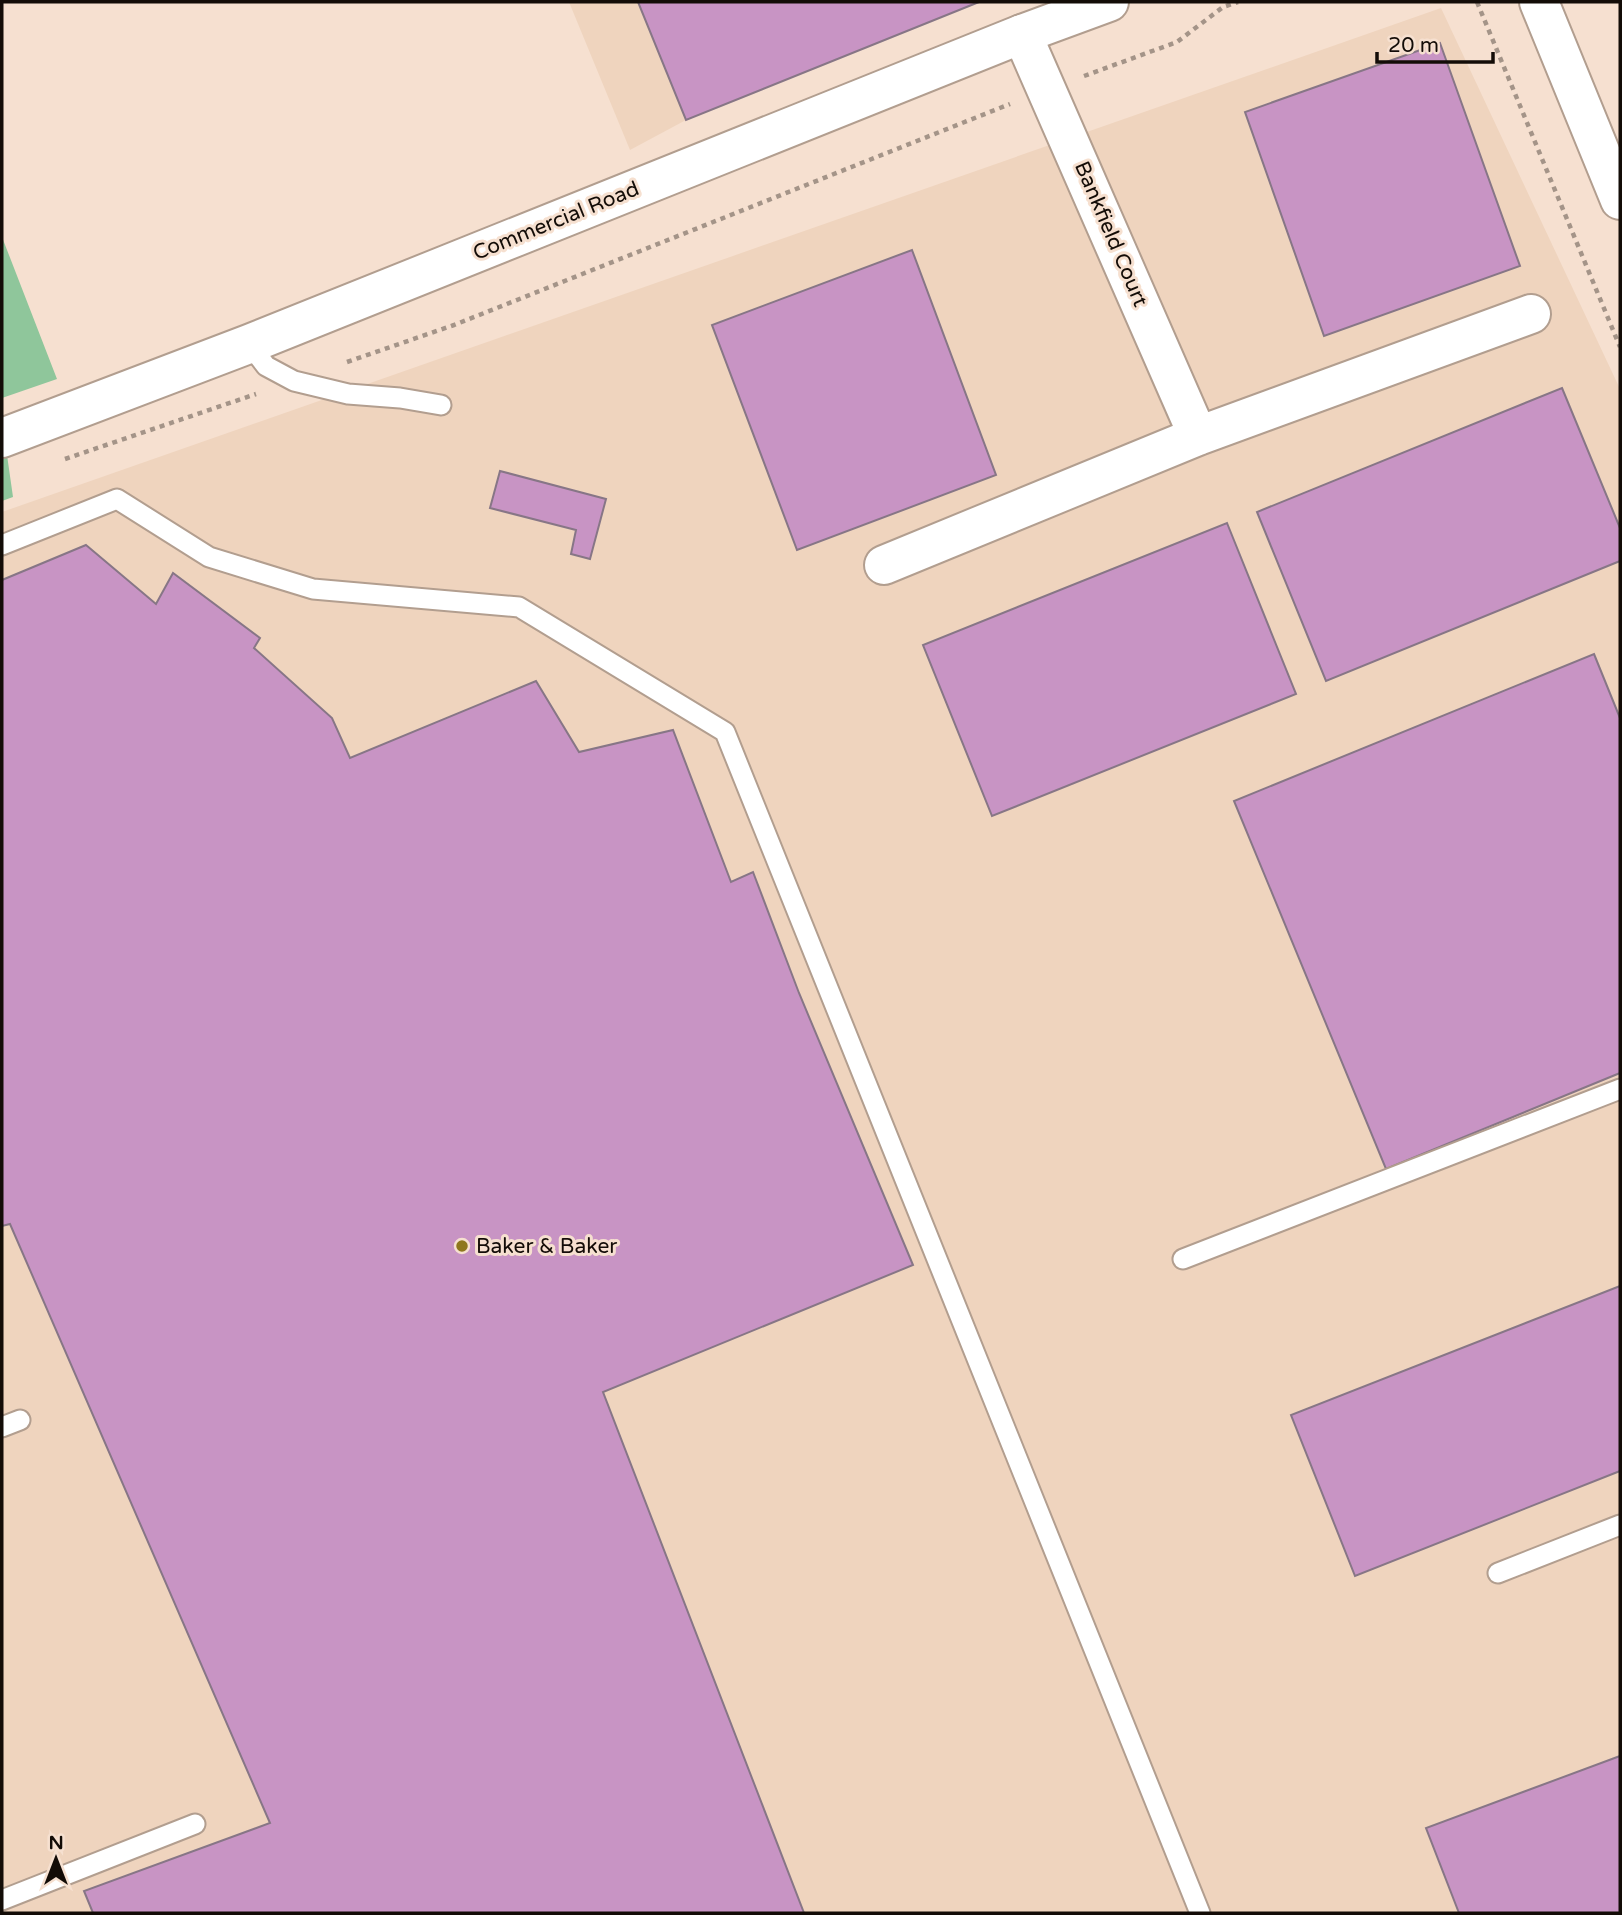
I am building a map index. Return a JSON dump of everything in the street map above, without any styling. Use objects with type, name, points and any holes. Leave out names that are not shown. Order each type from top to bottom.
[{"type":"street","name":"Commercial Road","points":[[2,438],[249,344],[1022,34],[1109,2]]},
{"type":"street","points":[[1539,2],[1620,200]]},
{"type":"street","name":"Bankfield Court","points":[[1022,34],[1198,436]]},
{"type":"street","points":[[884,565],[1198,436],[1531,314]]},
{"type":"lane","points":[[249,344],[266,366],[293,381],[348,394],[400,398],[441,405]]},
{"type":"lane","points":[[2,545],[117,499],[209,557],[313,589],[519,607],[725,732],[1200,1913]]},
{"type":"lane","points":[[1184,1259],[1620,1089]]},
{"type":"lane","points":[[1498,1573],[1620,1525]]},
{"type":"lane","points":[[2,1899],[195,1824]]},
{"type":"lane","points":[[2,1908],[4,1913]]},
{"type":"path","points":[[65,460],[454,325],[1048,89],[1177,42],[1223,7],[1238,2]]},
{"type":"path","points":[[1477,2],[1620,347]]},
{"type":"shaded area","points":[[569,2],[979,2],[686,120],[630,150]]},
{"type":"shaded area","points":[[1441,8],[1620,389],[1620,1913],[2,1913],[2,512]]},
{"type":"green space","points":[[2,237],[57,379],[2,398]]},
{"type":"green space","points":[[6,448],[13,497],[2,501],[2,449]]},
{"type":"building","points":[[638,2],[979,2],[686,120]]},
{"type":"building","points":[[1440,43],[1520,266],[1324,336],[1245,112]]},
{"type":"building","points":[[912,250],[996,475],[797,550],[712,325]]},
{"type":"building","points":[[1562,388],[1620,528],[1620,561],[1326,681],[1257,512]]},
{"type":"building","points":[[500,471],[606,499],[590,559],[571,554],[576,530],[490,508]]},
{"type":"building","points":[[1227,523],[1296,694],[992,816],[923,645]]},
{"type":"building","name":"Baker & Baker","points":[[86,545],[156,604],[173,573],[260,638],[254,648],[332,718],[350,758],[536,681],[579,752],[673,730],[731,882],[753,872],[799,993],[913,1265],[603,1392],[804,1913],[93,1913],[84,1891],[270,1823],[10,1224],[2,1226],[2,580]]},
{"type":"building","points":[[1594,654],[1620,718],[1620,1073],[1386,1169],[1234,801]]},
{"type":"building","points":[[1620,1286],[1620,1471],[1355,1576],[1291,1415]]},
{"type":"building","points":[[1620,1756],[1620,1913],[1459,1913],[1426,1828]]},
{"type":"place","name":"Baker & Baker","points":[[462,1246]]}]
